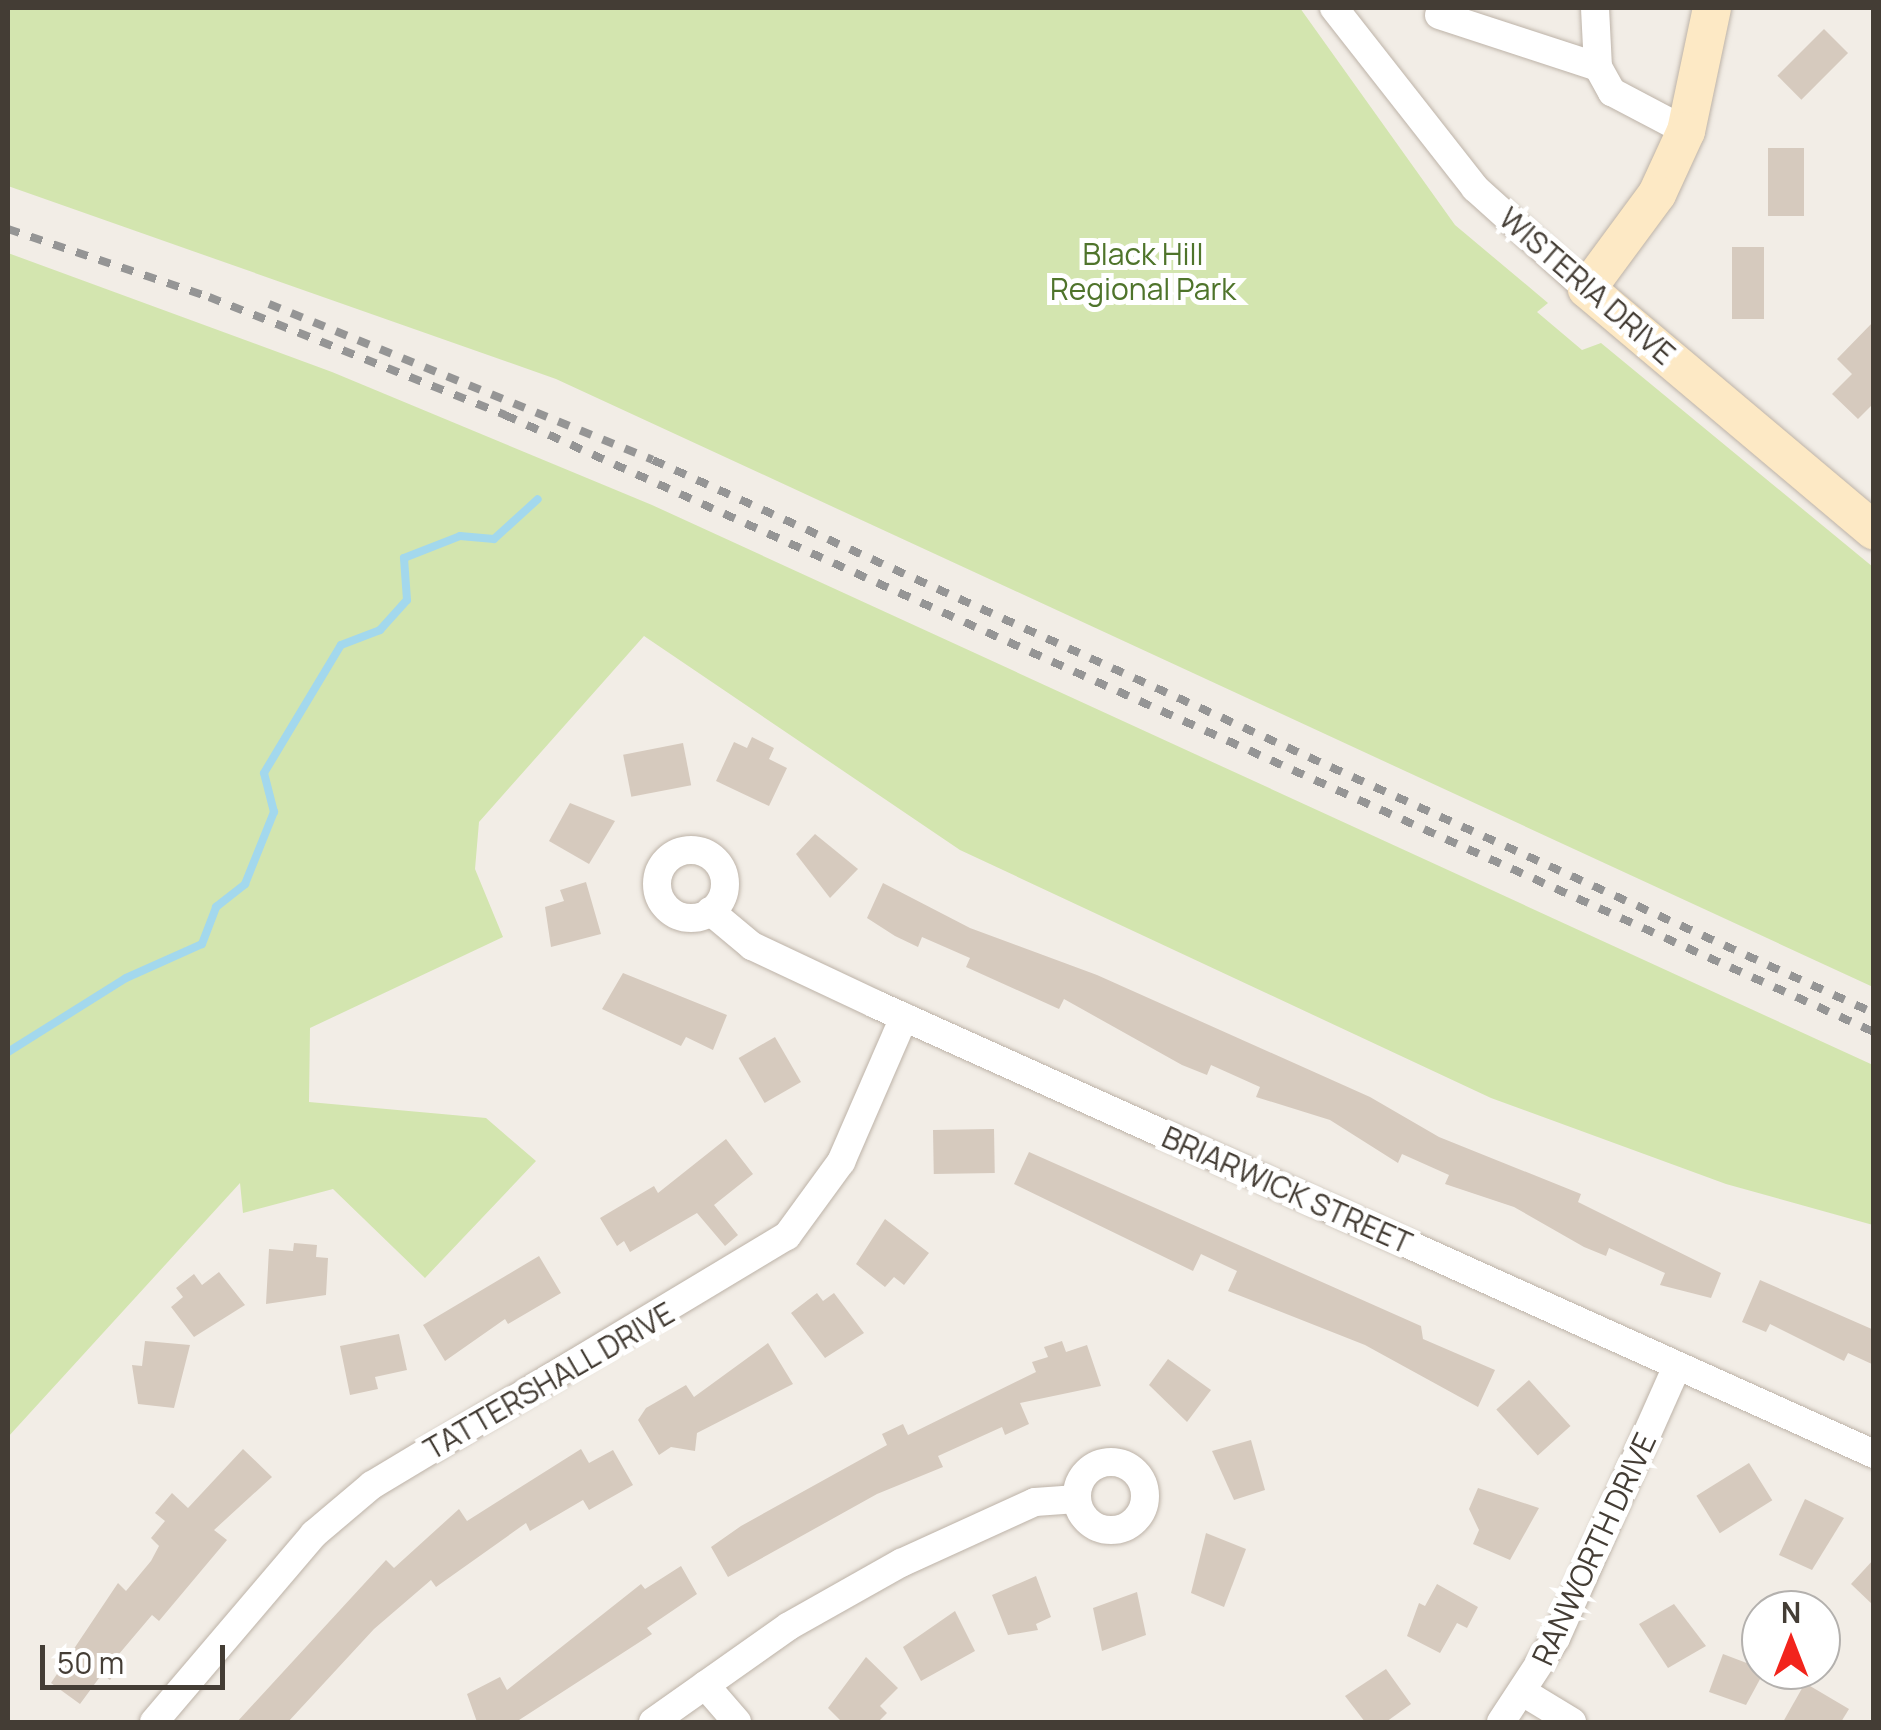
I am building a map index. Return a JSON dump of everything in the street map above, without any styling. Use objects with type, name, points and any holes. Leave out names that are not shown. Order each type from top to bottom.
[{"type":"street","name":"WISTERIA DRIVE","points":[[1334,8],[1475,188],[1874,532]]},
{"type":"street","points":[[1595,8],[1598,67],[1612,92],[1686,132]]},
{"type":"street","points":[[1588,289],[1657,194],[1686,132],[1712,8]]},
{"type":"street","points":[[1439,15],[1598,67]]},
{"type":"street","name":"BRIARWICK STREET","points":[[710,911],[752,946],[904,1017],[1874,1454]]},
{"type":"street","name":"TATTERSHALL DRIVE","points":[[154,1722],[340,1509],[788,1236],[841,1162],[904,1017]]},
{"type":"street","name":"RANWORTH DRIVE","points":[[1501,1722],[1526,1694],[1676,1368]]},
{"type":"street","points":[[653,1722],[789,1626],[927,1550],[1035,1502],[1077,1500]]},
{"type":"street","points":[[705,1686],[737,1722]]},
{"type":"street","points":[[1526,1694],[1572,1722]]},
{"type":"green space","name":"Black Hill Regional Park","points":[[8,8],[1300,8],[1455,225],[1548,303],[1537,312],[1582,350],[1601,343],[1873,567],[1873,987],[556,379],[8,186]]},
{"type":"green space","points":[[8,253],[332,372],[652,505],[1873,1065],[1873,1225],[1726,1184],[1491,1098],[960,850],[644,636],[479,822],[475,869],[503,937],[310,1028],[309,1102],[486,1118],[536,1161],[425,1278],[333,1189],[243,1213],[240,1183],[8,1437]]},
{"type":"building","points":[[1824,29],[1848,53],[1801,100],[1777,76]]},
{"type":"building","points":[[1768,148],[1804,148],[1804,216],[1768,216]]},
{"type":"building","points":[[1732,247],[1764,247],[1764,319],[1732,319]]},
{"type":"building","points":[[1874,321],[1874,403],[1858,419],[1832,394],[1852,374],[1837,359]]},
{"type":"building","points":[[752,737],[774,748],[769,759],[787,768],[769,806],[716,781],[734,742],[747,748]]},
{"type":"building","points":[[683,743],[691,785],[631,797],[623,755]]},
{"type":"building","points":[[570,803],[615,821],[589,864],[549,841]]},
{"type":"building","points":[[815,834],[858,869],[830,898],[796,854]]},
{"type":"building","points":[[586,882],[601,934],[551,947],[545,907],[564,901],[560,890]]},
{"type":"building","points":[[883,883],[970,928],[1097,975],[1370,1097],[1439,1137],[1581,1194],[1578,1202],[1721,1273],[1711,1298],[1660,1285],[1665,1273],[1609,1248],[1606,1256],[1584,1247],[1514,1207],[1445,1184],[1449,1175],[1402,1154],[1398,1163],[1330,1120],[1256,1097],[1260,1087],[1211,1065],[1207,1075],[1182,1065],[1064,999],[1059,1009],[966,967],[970,958],[922,937],[918,947],[895,936],[867,918]]},
{"type":"building","points":[[623,973],[727,1015],[713,1050],[686,1037],[681,1046],[602,1009]]},
{"type":"building","points":[[775,1037],[801,1082],[765,1103],[739,1058]]},
{"type":"building","points":[[994,1129],[995,1173],[934,1174],[933,1130]]},
{"type":"building","points":[[726,1139],[753,1174],[714,1205],[738,1235],[725,1246],[697,1213],[630,1252],[624,1241],[617,1246],[600,1218],[654,1186],[658,1193]]},
{"type":"building","points":[[1029,1152],[1421,1326],[1423,1339],[1495,1370],[1478,1407],[1365,1345],[1228,1291],[1237,1271],[1201,1254],[1193,1271],[1014,1184]]},
{"type":"building","points":[[885,1219],[929,1253],[904,1285],[894,1277],[885,1287],[856,1264]]},
{"type":"building","points":[[294,1243],[317,1245],[316,1257],[328,1258],[326,1295],[266,1304],[269,1249],[293,1251]]},
{"type":"building","points":[[539,1256],[561,1293],[508,1324],[505,1319],[445,1361],[423,1325]]},
{"type":"building","points":[[219,1272],[245,1305],[194,1337],[171,1307],[183,1297],[176,1288],[194,1274],[202,1285]]},
{"type":"building","points":[[1760,1280],[1874,1330],[1874,1365],[1848,1353],[1844,1361],[1770,1324],[1766,1332],[1742,1322]]},
{"type":"building","points":[[817,1293],[823,1301],[834,1293],[864,1333],[825,1358],[791,1313]]},
{"type":"building","points":[[399,1334],[407,1370],[375,1377],[378,1389],[350,1395],[340,1346]]},
{"type":"building","points":[[145,1341],[190,1345],[174,1408],[138,1404],[132,1365],[142,1366]]},
{"type":"building","points":[[1062,1341],[1066,1352],[1087,1345],[1101,1386],[1020,1403],[1029,1424],[1005,1435],[1002,1427],[938,1456],[943,1467],[877,1494],[728,1577],[711,1547],[741,1526],[887,1445],[882,1434],[903,1424],[908,1435],[1036,1372],[1032,1362],[1048,1357],[1044,1347]]},
{"type":"building","points":[[768,1343],[793,1384],[697,1433],[695,1451],[671,1447],[659,1455],[638,1420],[646,1408],[686,1385],[694,1397]]},
{"type":"building","points":[[1168,1359],[1211,1390],[1187,1422],[1149,1385]]},
{"type":"building","points":[[1529,1380],[1570,1426],[1538,1456],[1496,1409]]},
{"type":"building","points":[[1251,1440],[1265,1490],[1234,1500],[1212,1451]]},
{"type":"building","points":[[243,1449],[272,1477],[214,1530],[227,1540],[159,1621],[152,1615],[119,1654],[125,1659],[110,1680],[102,1674],[80,1704],[51,1683],[118,1583],[126,1591],[151,1561],[159,1546],[151,1538],[165,1521],[155,1513],[172,1493],[188,1508]]},
{"type":"building","points":[[581,1449],[589,1463],[613,1450],[633,1485],[589,1510],[583,1500],[530,1531],[526,1523],[436,1587],[431,1580],[374,1629],[288,1722],[237,1722],[386,1560],[394,1568],[459,1509],[467,1521]]},
{"type":"building","points":[[1749,1463],[1772,1500],[1720,1533],[1696,1496]]},
{"type":"building","points":[[1478,1488],[1539,1508],[1510,1560],[1473,1544],[1479,1530],[1469,1509]]},
{"type":"building","points":[[1805,1499],[1844,1518],[1812,1570],[1779,1555]]},
{"type":"building","points":[[1206,1533],[1246,1549],[1224,1607],[1191,1593]]},
{"type":"building","points":[[1874,1559],[1874,1606],[1851,1584]]},
{"type":"building","points":[[681,1566],[697,1594],[647,1628],[652,1634],[516,1722],[477,1722],[467,1694],[500,1677],[507,1690],[641,1584],[645,1589]]},
{"type":"building","points":[[1036,1576],[1051,1617],[1036,1624],[1038,1630],[1008,1635],[992,1595]]},
{"type":"building","points":[[1437,1584],[1478,1607],[1467,1628],[1457,1623],[1440,1653],[1407,1636],[1419,1603],[1425,1606]]},
{"type":"building","points":[[1137,1592],[1146,1635],[1102,1651],[1093,1608]]},
{"type":"building","points":[[1674,1604],[1706,1646],[1668,1668],[1639,1624]]},
{"type":"building","points":[[955,1611],[975,1651],[921,1681],[903,1647]]},
{"type":"building","points":[[1723,1654],[1741,1661],[1741,1690],[1754,1690],[1746,1705],[1709,1692]]},
{"type":"building","points":[[866,1657],[898,1688],[880,1706],[887,1713],[878,1722],[842,1722],[828,1708]]},
{"type":"building","points":[[1386,1669],[1411,1704],[1386,1722],[1365,1722],[1345,1696]]},
{"type":"building","points":[[1801,1690],[1817,1690],[1849,1709],[1841,1722],[1783,1722]]},
{"type":"waterway","points":[[8,1052],[126,978],[202,944],[216,907],[245,884],[274,812],[264,773],[341,645],[380,630],[407,600],[404,558],[460,536],[494,539],[538,499]]},
{"type":"railway","points":[[8,229],[209,297],[505,415],[1874,1032]]},
{"type":"railway","points":[[269,304],[653,460],[1874,1013]]}]
